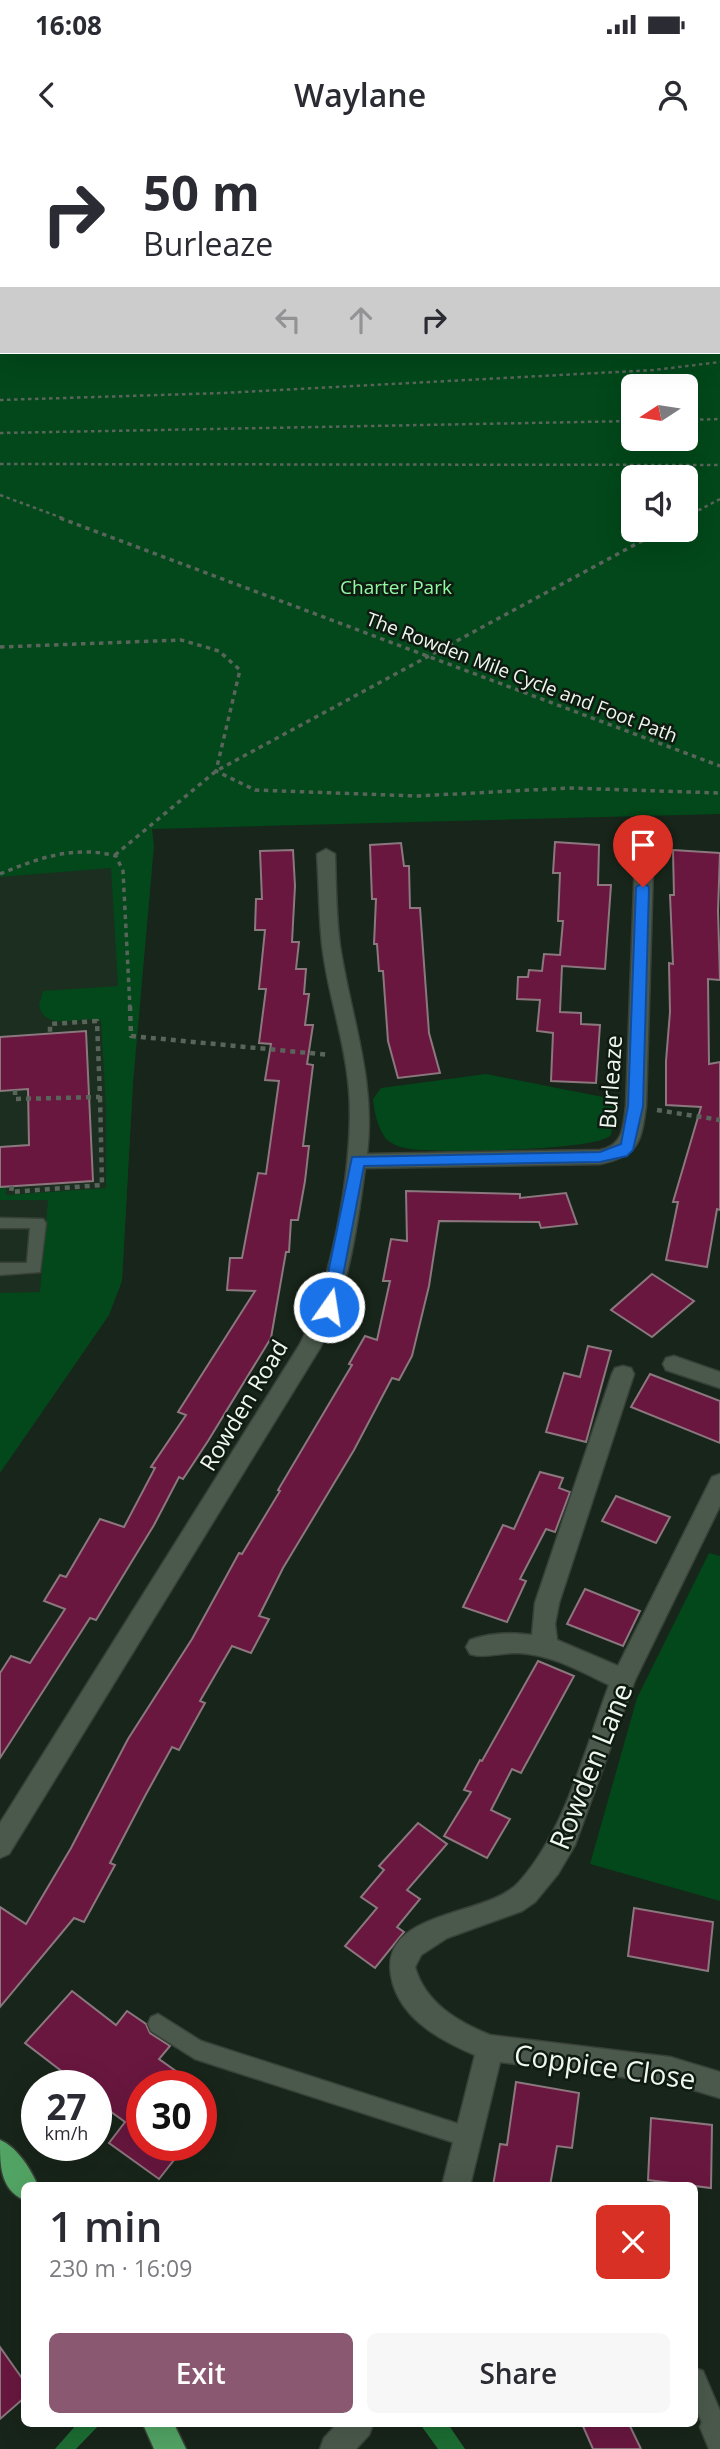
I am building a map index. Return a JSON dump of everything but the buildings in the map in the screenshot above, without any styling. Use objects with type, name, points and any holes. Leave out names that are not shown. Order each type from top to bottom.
[{"type":"main road","points":[[0,2154],[21,2182]]},
{"type":"main road","points":[[160,2427],[171,2449]]},
{"type":"street","name":"Burleaze","points":[[357,1161],[611,1155],[628,1146],[636,1106],[645,832]]},
{"type":"street","name":"Rowden Road","points":[[0,1846],[320,1328],[332,1294],[357,1161],[361,1102],[355,1058],[331,945],[326,854]]},
{"type":"street","points":[[674,1364],[720,1380]]},
{"type":"street","points":[[545,1645],[543,1624],[547,1603],[623,1374]]},
{"type":"street","name":"Rowden Lane","points":[[490,2048],[456,2034],[417,2004],[407,1987],[402,1967],[405,1954],[416,1941],[439,1929],[513,1903],[526,1894],[549,1866],[562,1845],[624,1680],[720,1483]]},
{"type":"street","points":[[478,1647],[513,1642],[545,1645],[624,1680]]},
{"type":"street","points":[[457,2182],[490,2048]]},
{"type":"street","name":"Coppice Close","points":[[490,2048],[670,2070],[720,2085]]},
{"type":"street","points":[[335,2449],[355,2427]]},
{"type":"lane","points":[[0,1223],[38,1223],[34,1268],[0,1269]]},
{"type":"lane","points":[[158,2024],[195,2049],[468,2137]]},
{"type":"lane","points":[[698,2386],[718,2432]]},
{"type":"path","points":[[0,400],[250,391],[640,371],[720,362]]},
{"type":"path","points":[[698,420],[720,419]]},
{"type":"path","points":[[0,433],[621,421]]},
{"type":"path","points":[[0,464],[720,464]]},
{"type":"path","name":"The Rowden Mile Cycle and Foot Path","points":[[0,495],[720,766]]},
{"type":"path","points":[[698,511],[720,499]]},
{"type":"path","points":[[0,874],[32,861],[59,855],[91,852],[115,855],[216,771],[640,542]]},
{"type":"path","points":[[0,647],[172,639],[191,641],[222,653],[240,670],[216,771]]},
{"type":"path","points":[[216,771],[255,790],[417,796],[569,788],[720,793]]},
{"type":"path","points":[[115,855],[123,871],[131,1036],[355,1058]]},
{"type":"path","points":[[12,1186],[11,1192],[103,1185],[97,1021],[50,1024],[50,1034]]},
{"type":"path","points":[[15,1090],[15,1099],[100,1097]]},
{"type":"path","points":[[636,1106],[720,1120]]},
{"type":"shaded area","points":[[0,836],[154,845],[133,1083],[122,1281],[109,1315],[0,1473]]},
{"type":"shaded area","points":[[74,2427],[97,2427],[76,2449],[55,2449]]},
{"type":"shaded area","points":[[422,2427],[450,2427],[465,2449],[438,2449]]},
{"type":"green space","name":"Charter Park","points":[[0,354],[720,354],[720,814],[152,829],[154,845],[133,1083],[122,1281],[109,1315],[0,1473],[0,1293],[40,1292],[48,1200],[0,1200],[0,1187],[6,1187],[6,1195],[106,1188],[106,1109],[101,1021],[49,1019],[39,1005],[43,991],[118,986],[111,868],[0,877]]},
{"type":"green space","points":[[486,1074],[608,1098],[615,1107],[611,1135],[600,1140],[549,1148],[451,1151],[405,1148],[386,1139],[376,1116],[373,1099],[381,1088]]},
{"type":"green space","points":[[709,1553],[720,1556],[720,1901],[590,1864],[637,1698]]},
{"type":"route","points":[[329,1307],[357,1161],[600,1157],[621,1152],[628,1146],[636,1106],[643,887]]}]
